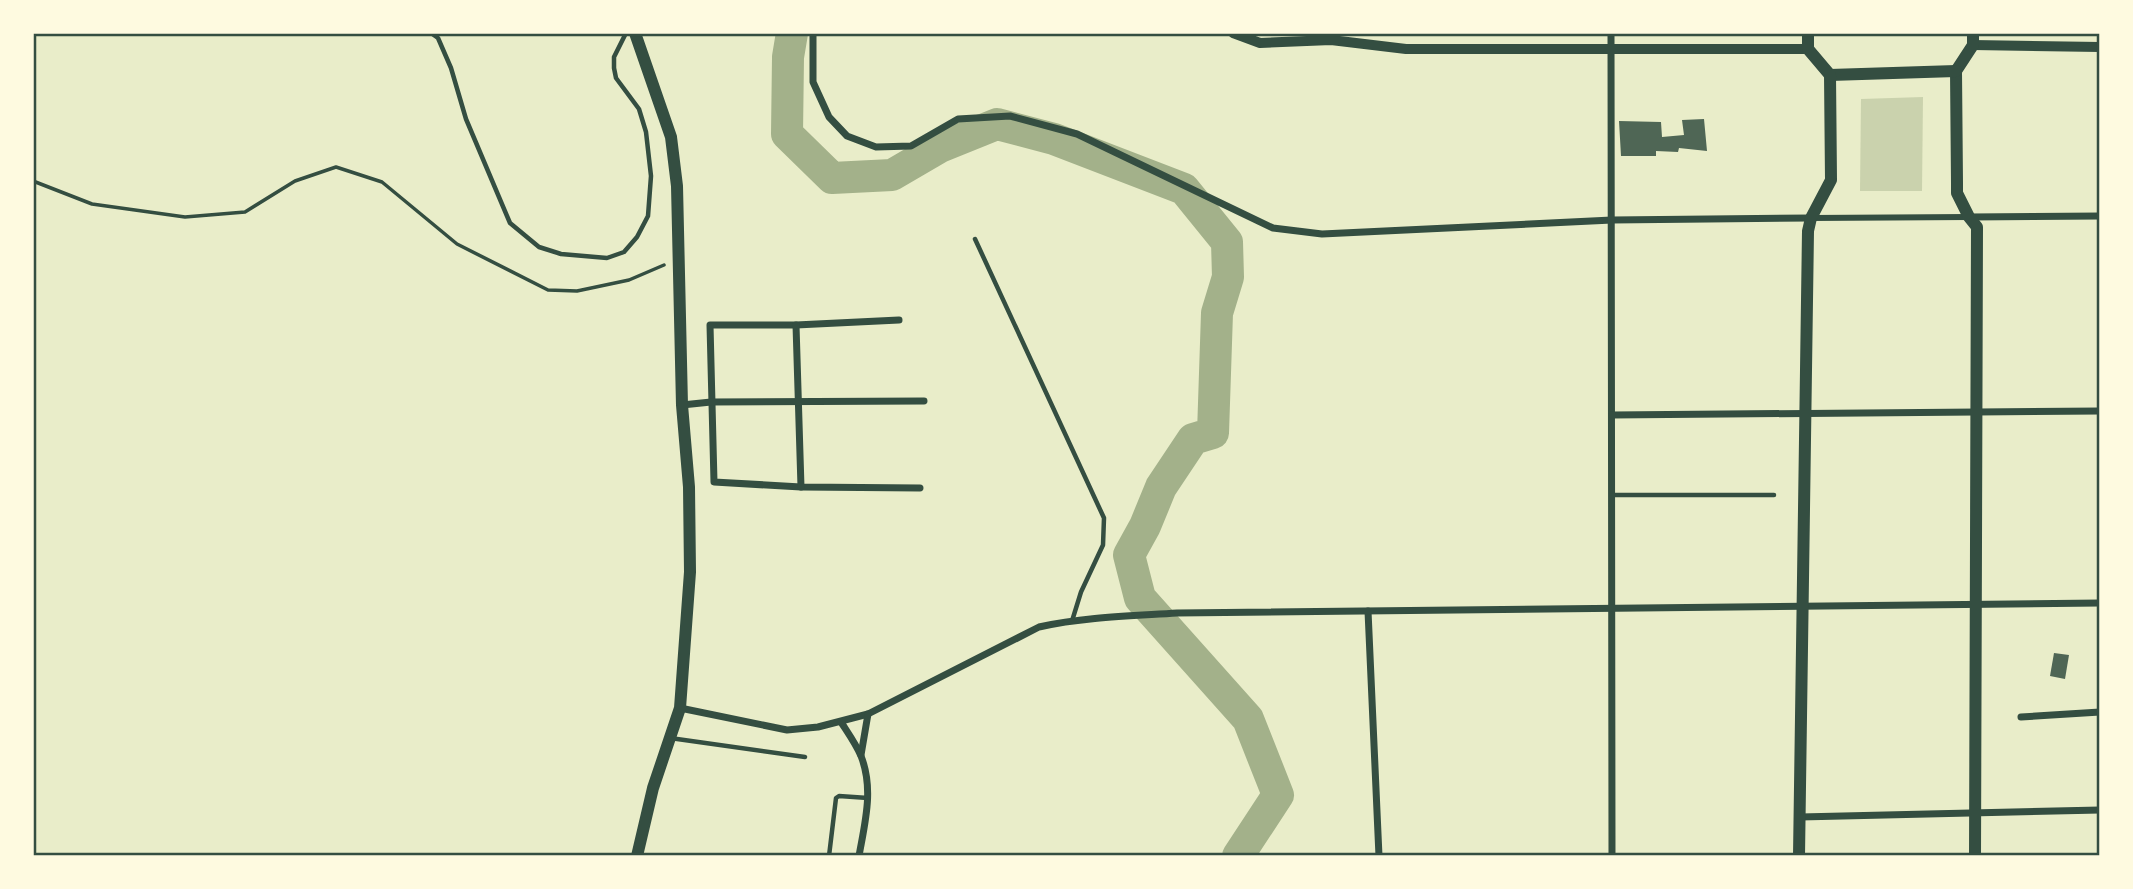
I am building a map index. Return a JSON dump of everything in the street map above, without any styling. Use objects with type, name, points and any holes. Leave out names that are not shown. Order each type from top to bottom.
[{"type":"main road","points":[[635,33],[671,137],[677,186],[682,405],[689,487],[690,572],[680,709],[653,788],[637,856]]},
{"type":"main road","points":[[1799,856],[1808,231],[1811,219],[1831,180],[1830,75],[1808,49],[1808,33]]},
{"type":"main road","points":[[1973,39],[1956,71],[1957,192],[1977,227],[1975,856]]},
{"type":"main road","points":[[1830,75],[1956,71]]},
{"type":"street","points":[[813,33],[813,82],[830,117],[847,136],[876,147],[911,146],[958,119],[1010,116],[1077,134],[1273,228],[1322,234],[1612,220],[2100,216]]},
{"type":"street","points":[[1611,33],[1612,856]]},
{"type":"street","points":[[1237,35],[1260,43],[1331,40],[1406,49],[1808,49]]},
{"type":"street","points":[[1973,39],[2100,47]]},
{"type":"street","points":[[900,320],[796,325],[710,325],[714,482],[802,487],[920,488]]},
{"type":"street","points":[[796,325],[802,487]]},
{"type":"street","points":[[682,405],[711,402],[924,401]]},
{"type":"street","points":[[1612,415],[2100,411]]},
{"type":"street","points":[[680,709],[787,730],[841,722],[868,714],[1038,627],[1097,618],[1177,612],[2100,603]]},
{"type":"street","points":[[1368,611],[1379,856]]},
{"type":"street","points":[[2021,717],[2100,712]]},
{"type":"street","points":[[861,756],[868,714]]},
{"type":"street","points":[[841,722],[861,756],[867,781],[869,798],[859,856]]},
{"type":"street","points":[[1800,817],[2100,810]]},
{"type":"lane","points":[[431,33],[438,38],[451,68],[466,119],[510,223],[539,247],[561,254],[607,258],[624,252],[637,237],[648,216],[651,176],[646,132],[639,109],[616,78],[614,68],[614,57],[626,33]]},
{"type":"lane","points":[[975,239],[1104,519],[1103,545],[1081,592],[1072,621]]},
{"type":"lane","points":[[1612,495],[1774,495]]},
{"type":"lane","points":[[669,738],[805,757]]},
{"type":"lane","points":[[829,856],[836,797],[869,798]]},
{"type":"path","points":[[33,181],[92,204],[186,217],[245,212],[295,181],[336,167],[382,182],[457,244],[548,290],[578,291],[629,280],[678,259]]},
{"type":"green space","points":[[1923,97],[1922,191],[1860,191],[1861,99]]},
{"type":"building","points":[[1704,119],[1707,151],[1679,148],[1678,152],[1656,151],[1656,156],[1621,156],[1619,121],[1661,122],[1662,137],[1684,135],[1682,120]]},
{"type":"building","points":[[2054,653],[2069,655],[2065,679],[2050,676]]},
{"type":"waterway","points":[[792,33],[788,57],[787,134],[832,178],[892,175],[940,147],[997,124],[1054,139],[1184,189],[1227,242],[1228,277],[1217,313],[1213,433],[1193,439],[1161,487],[1145,526],[1129,555],[1140,598],[1248,719],[1278,795],[1238,856]]}]
